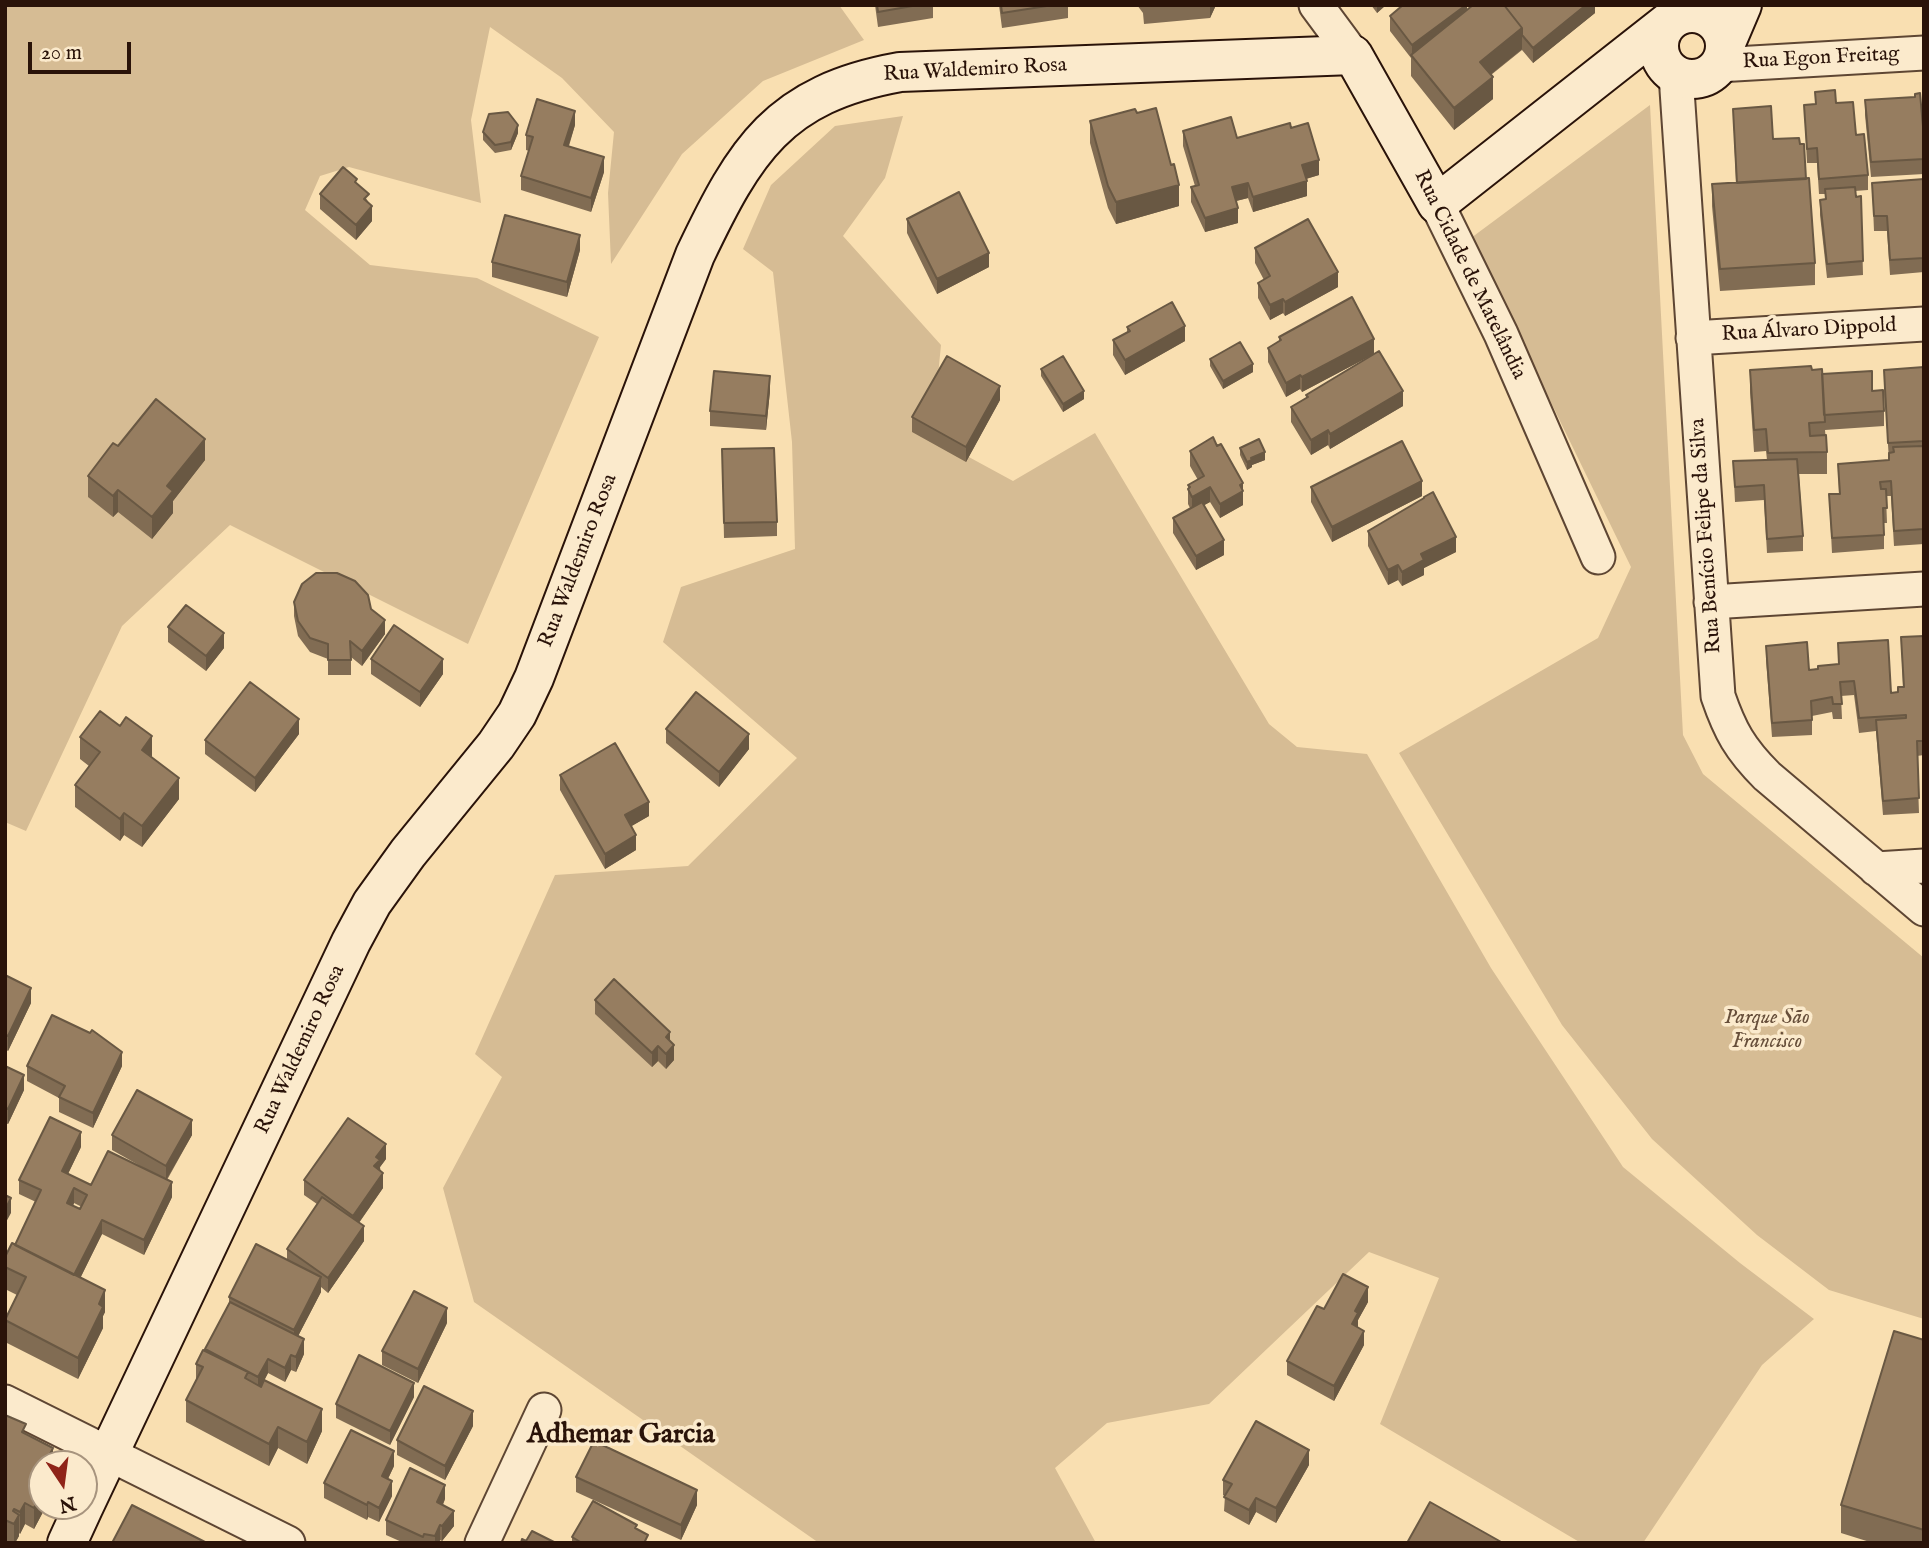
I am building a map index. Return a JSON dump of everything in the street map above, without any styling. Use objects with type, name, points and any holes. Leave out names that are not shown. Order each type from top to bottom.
[{"type":"street","name":"Rua Cidade de Matelândia","points":[[1315,5],[1353,55],[1437,204],[1501,334],[1598,557]]},
{"type":"street","points":[[1592,82],[1676,75],[1695,79],[1704,77],[1722,55],[1742,5]]},
{"type":"street","points":[[1437,204],[1592,82],[1673,11],[1700,14],[1718,26],[1722,55]]},
{"type":"street","points":[[1673,11],[1660,36],[1660,54],[1669,71],[1676,75]]},
{"type":"street","name":"Rua Egon Freitag","points":[[1722,55],[1924,53]]},
{"type":"street","name":"Rua Waldemiro Rosa","points":[[98,1476],[351,942],[367,913],[408,853],[496,745],[517,713],[534,678],[695,255],[724,195],[765,136],[794,111],[829,92],[864,78],[900,72],[1353,55]]},
{"type":"street","name":"Rua Benício Felipe da Silva","points":[[1676,75],[1718,696],[1728,727],[1748,757],[1924,909]]},
{"type":"street","name":"Rua Álvaro Dippold","points":[[1693,338],[1924,324]]},
{"type":"street","points":[[1711,602],[1924,589]]},
{"type":"street","points":[[1876,869],[1924,866]]},
{"type":"street","points":[[5,1402],[288,1543]]},
{"type":"street","points":[[482,1543],[544,1410]]},
{"type":"street","name":"Rua Waldemiro Rosa","points":[[67,1543],[78,1520]]},
{"type":"green space","points":[[5,5],[839,5],[864,40],[763,81],[682,154],[611,264],[608,193],[614,132],[562,78],[490,27],[471,120],[481,203],[349,167],[320,176],[305,210],[370,265],[477,278],[599,337],[468,644],[230,525],[122,626],[26,831],[5,822]]},
{"type":"green space","name":"Parque São Francisco","points":[[1650,105],[1683,735],[1703,774],[1924,958],[1924,1319],[1829,1290],[1757,1235],[1652,1139],[1562,1025],[1399,753],[1598,638],[1631,567],[1471,238]]},
{"type":"green space","points":[[903,116],[885,178],[843,236],[941,345],[932,437],[1013,481],[1095,433],[1269,724],[1297,747],[1367,754],[1491,968],[1623,1167],[1740,1263],[1814,1319],[1762,1365],[1643,1543],[1581,1543],[1380,1424],[1439,1278],[1369,1252],[1209,1404],[1107,1423],[1055,1468],[1096,1543],[819,1543],[474,1302],[443,1188],[502,1077],[475,1054],[555,875],[688,866],[797,758],[663,642],[681,587],[795,549],[792,442],[773,272],[743,249],[771,185],[835,126]]},
{"type":"building","points":[[877,5],[918,5],[878,12]]},
{"type":"building","points":[[1001,5],[1053,5],[1002,13]]},
{"type":"building","points":[[1403,5],[1466,5],[1412,45],[1390,16]]},
{"type":"building","points":[[1473,5],[1504,5],[1522,28],[1480,62],[1493,77],[1454,108],[1411,55]]},
{"type":"building","points":[[1504,5],[1586,5],[1533,48]]},
{"type":"building","points":[[1835,90],[1836,103],[1853,102],[1856,135],[1864,134],[1868,175],[1819,179],[1817,148],[1807,149],[1804,105],[1816,104],[1815,92]]},
{"type":"building","points":[[1920,93],[1924,159],[1871,162],[1865,100],[1915,97],[1915,94]]},
{"type":"building","points":[[537,99],[575,111],[564,145],[604,157],[591,198],[521,176],[533,137],[526,135]]},
{"type":"building","points":[[1771,106],[1773,139],[1799,138],[1800,144],[1804,144],[1806,179],[1737,183],[1733,109]]},
{"type":"building","points":[[1156,108],[1179,185],[1116,202],[1108,186],[1090,121],[1135,109],[1137,113]]},
{"type":"building","points":[[508,112],[518,125],[511,142],[495,145],[483,132],[489,114]]},
{"type":"building","points":[[1231,117],[1237,138],[1290,123],[1291,128],[1308,123],[1319,160],[1302,165],[1307,181],[1253,197],[1248,183],[1232,187],[1238,208],[1205,218],[1191,187],[1199,185],[1183,131]]},
{"type":"building","points":[[343,167],[369,194],[364,199],[372,206],[356,225],[320,194]]},
{"type":"building","points":[[1809,178],[1815,263],[1720,269],[1712,184]]},
{"type":"building","points":[[1924,179],[1924,258],[1890,260],[1887,216],[1874,216],[1872,183]]},
{"type":"building","points":[[1855,187],[1856,197],[1861,196],[1863,261],[1827,264],[1820,200],[1826,199],[1825,189]]},
{"type":"building","points":[[959,192],[989,253],[937,279],[907,219]]},
{"type":"building","points":[[505,215],[580,235],[567,282],[492,262]]},
{"type":"building","points":[[1308,219],[1338,272],[1285,302],[1283,299],[1270,305],[1258,283],[1270,276],[1255,248]]},
{"type":"building","points":[[1352,297],[1374,339],[1286,383],[1268,348],[1281,340],[1279,337]]},
{"type":"building","points":[[1172,302],[1185,326],[1125,360],[1113,340],[1130,331],[1127,327]]},
{"type":"building","points":[[1240,342],[1253,364],[1223,381],[1210,359]]},
{"type":"building","points":[[1379,351],[1403,391],[1330,434],[1328,430],[1311,440],[1291,407]]},
{"type":"building","points":[[947,356],[1000,386],[966,447],[912,417]]},
{"type":"building","points":[[1063,356],[1084,391],[1063,404],[1041,369]]},
{"type":"building","points":[[1811,366],[1812,370],[1822,369],[1825,422],[1809,423],[1810,436],[1826,435],[1827,452],[1768,453],[1766,429],[1754,430],[1750,370]]},
{"type":"building","points":[[1924,367],[1924,441],[1888,443],[1884,370]]},
{"type":"building","points":[[714,371],[770,376],[766,416],[710,411]]},
{"type":"building","points":[[1872,371],[1872,391],[1883,390],[1884,411],[1824,415],[1822,374]]},
{"type":"building","points":[[156,399],[205,439],[167,486],[173,491],[152,517],[118,490],[113,496],[88,476],[113,443],[118,446]]},
{"type":"building","points":[[1213,437],[1217,446],[1221,444],[1243,483],[1240,485],[1243,491],[1220,504],[1210,487],[1192,497],[1188,489],[1188,485],[1204,476],[1190,451]]},
{"type":"building","points":[[1259,439],[1265,452],[1247,462],[1240,448]]},
{"type":"building","points":[[1402,441],[1422,481],[1332,527],[1311,487]]},
{"type":"building","points":[[1924,446],[1924,529],[1894,531],[1891,481],[1880,482],[1881,489],[1886,489],[1887,508],[1883,508],[1884,535],[1832,538],[1829,494],[1840,494],[1838,464],[1889,460],[1889,453],[1894,452],[1893,447]]},
{"type":"building","points":[[774,448],[777,522],[724,523],[722,449]]},
{"type":"building","points":[[1797,459],[1803,536],[1767,539],[1764,485],[1735,487],[1733,461]]},
{"type":"building","points":[[1433,492],[1456,537],[1421,554],[1424,560],[1402,572],[1398,565],[1388,570],[1368,531]]},
{"type":"building","points":[[1202,502],[1224,540],[1196,556],[1173,518]]},
{"type":"building","points":[[316,573],[337,573],[355,581],[368,595],[371,609],[385,620],[362,651],[350,641],[351,660],[328,660],[328,644],[310,638],[298,621],[294,602],[302,584]]},
{"type":"building","points":[[186,605],[224,633],[206,656],[168,627]]},
{"type":"building","points":[[394,625],[443,659],[420,692],[371,659]]},
{"type":"building","points":[[1924,636],[1924,741],[1917,741],[1919,798],[1883,801],[1876,720],[1906,718],[1906,715],[1859,718],[1854,681],[1840,682],[1842,704],[1833,704],[1832,697],[1811,701],[1812,720],[1772,723],[1766,646],[1807,642],[1809,670],[1818,669],[1818,666],[1839,664],[1838,643],[1888,640],[1891,693],[1898,692],[1898,687],[1904,687],[1901,637]]},
{"type":"building","points":[[250,682],[299,719],[255,778],[205,740]]},
{"type":"building","points":[[696,692],[749,734],[719,772],[666,729]]},
{"type":"building","points":[[100,711],[120,726],[126,717],[152,736],[142,750],[179,778],[142,826],[124,813],[120,819],[75,785],[100,752],[80,737]]},
{"type":"building","points":[[615,743],[649,802],[625,815],[636,835],[605,854],[560,775]]},
{"type":"building","points":[[5,975],[31,988],[8,1036],[5,1035]]},
{"type":"building","points":[[614,979],[670,1032],[666,1037],[674,1045],[666,1054],[658,1046],[652,1053],[595,1000]]},
{"type":"building","points":[[52,1015],[90,1033],[92,1030],[122,1052],[93,1113],[59,1097],[65,1086],[27,1066]]},
{"type":"building","points":[[5,1066],[24,1075],[8,1109],[5,1108]]},
{"type":"building","points":[[137,1090],[192,1120],[166,1166],[112,1135]]},
{"type":"building","points":[[50,1117],[81,1132],[62,1171],[91,1185],[108,1151],[172,1182],[144,1240],[102,1220],[74,1275],[15,1245],[41,1190],[19,1180]],"holes":[[[74,1188],[87,1195],[80,1209],[67,1203]]]},
{"type":"building","points":[[348,1118],[386,1144],[376,1157],[380,1160],[374,1166],[383,1173],[353,1216],[304,1180]]},
{"type":"building","points":[[5,1195],[11,1198],[5,1210]]},
{"type":"building","points":[[322,1197],[364,1226],[328,1278],[287,1249]]},
{"type":"building","points":[[12,1243],[105,1290],[99,1304],[103,1307],[78,1358],[5,1320],[26,1277],[5,1267],[5,1257]]},
{"type":"building","points":[[256,1244],[321,1277],[294,1330],[229,1297]]},
{"type":"building","points":[[1343,1274],[1368,1287],[1355,1311],[1358,1313],[1352,1324],[1364,1331],[1334,1386],[1287,1361],[1317,1306],[1324,1309]]},
{"type":"building","points":[[414,1291],[447,1308],[418,1369],[382,1351]]},
{"type":"building","points":[[230,1302],[304,1339],[296,1357],[291,1355],[285,1368],[268,1359],[258,1377],[205,1349]]},
{"type":"building","points":[[1894,1331],[1924,1340],[1924,1530],[1841,1505]]},
{"type":"building","points":[[203,1350],[248,1372],[245,1378],[261,1387],[264,1380],[322,1409],[307,1442],[278,1427],[269,1444],[186,1400],[203,1367],[196,1364]]},
{"type":"building","points":[[359,1355],[414,1383],[390,1431],[336,1404]]},
{"type":"building","points":[[424,1386],[473,1411],[445,1466],[397,1440]]},
{"type":"building","points":[[5,1415],[26,1424],[22,1432],[53,1448],[28,1450],[28,1505],[25,1503],[20,1512],[14,1509],[19,1515],[14,1524],[5,1520]]},
{"type":"building","points":[[1256,1421],[1309,1450],[1276,1508],[1256,1498],[1249,1510],[1224,1497],[1232,1484],[1223,1480]]},
{"type":"building","points":[[351,1430],[394,1451],[382,1476],[392,1481],[379,1508],[368,1502],[367,1505],[324,1483]]},
{"type":"building","points":[[594,1441],[697,1490],[681,1525],[576,1477]]},
{"type":"building","points":[[410,1468],[445,1485],[437,1502],[454,1511],[442,1526],[440,1525],[435,1536],[424,1534],[423,1537],[386,1520]]},
{"type":"building","points":[[593,1501],[637,1525],[635,1528],[648,1535],[644,1543],[582,1543],[572,1537]]},
{"type":"building","points":[[1430,1502],[1503,1543],[1407,1543]]},
{"type":"building","points":[[132,1505],[207,1543],[112,1543]]},
{"type":"building","points":[[532,1531],[554,1542],[521,1543],[522,1539],[526,1541]]},
{"type":"district","name":"Adhemar Garcia","points":[[621,1436]]}]
